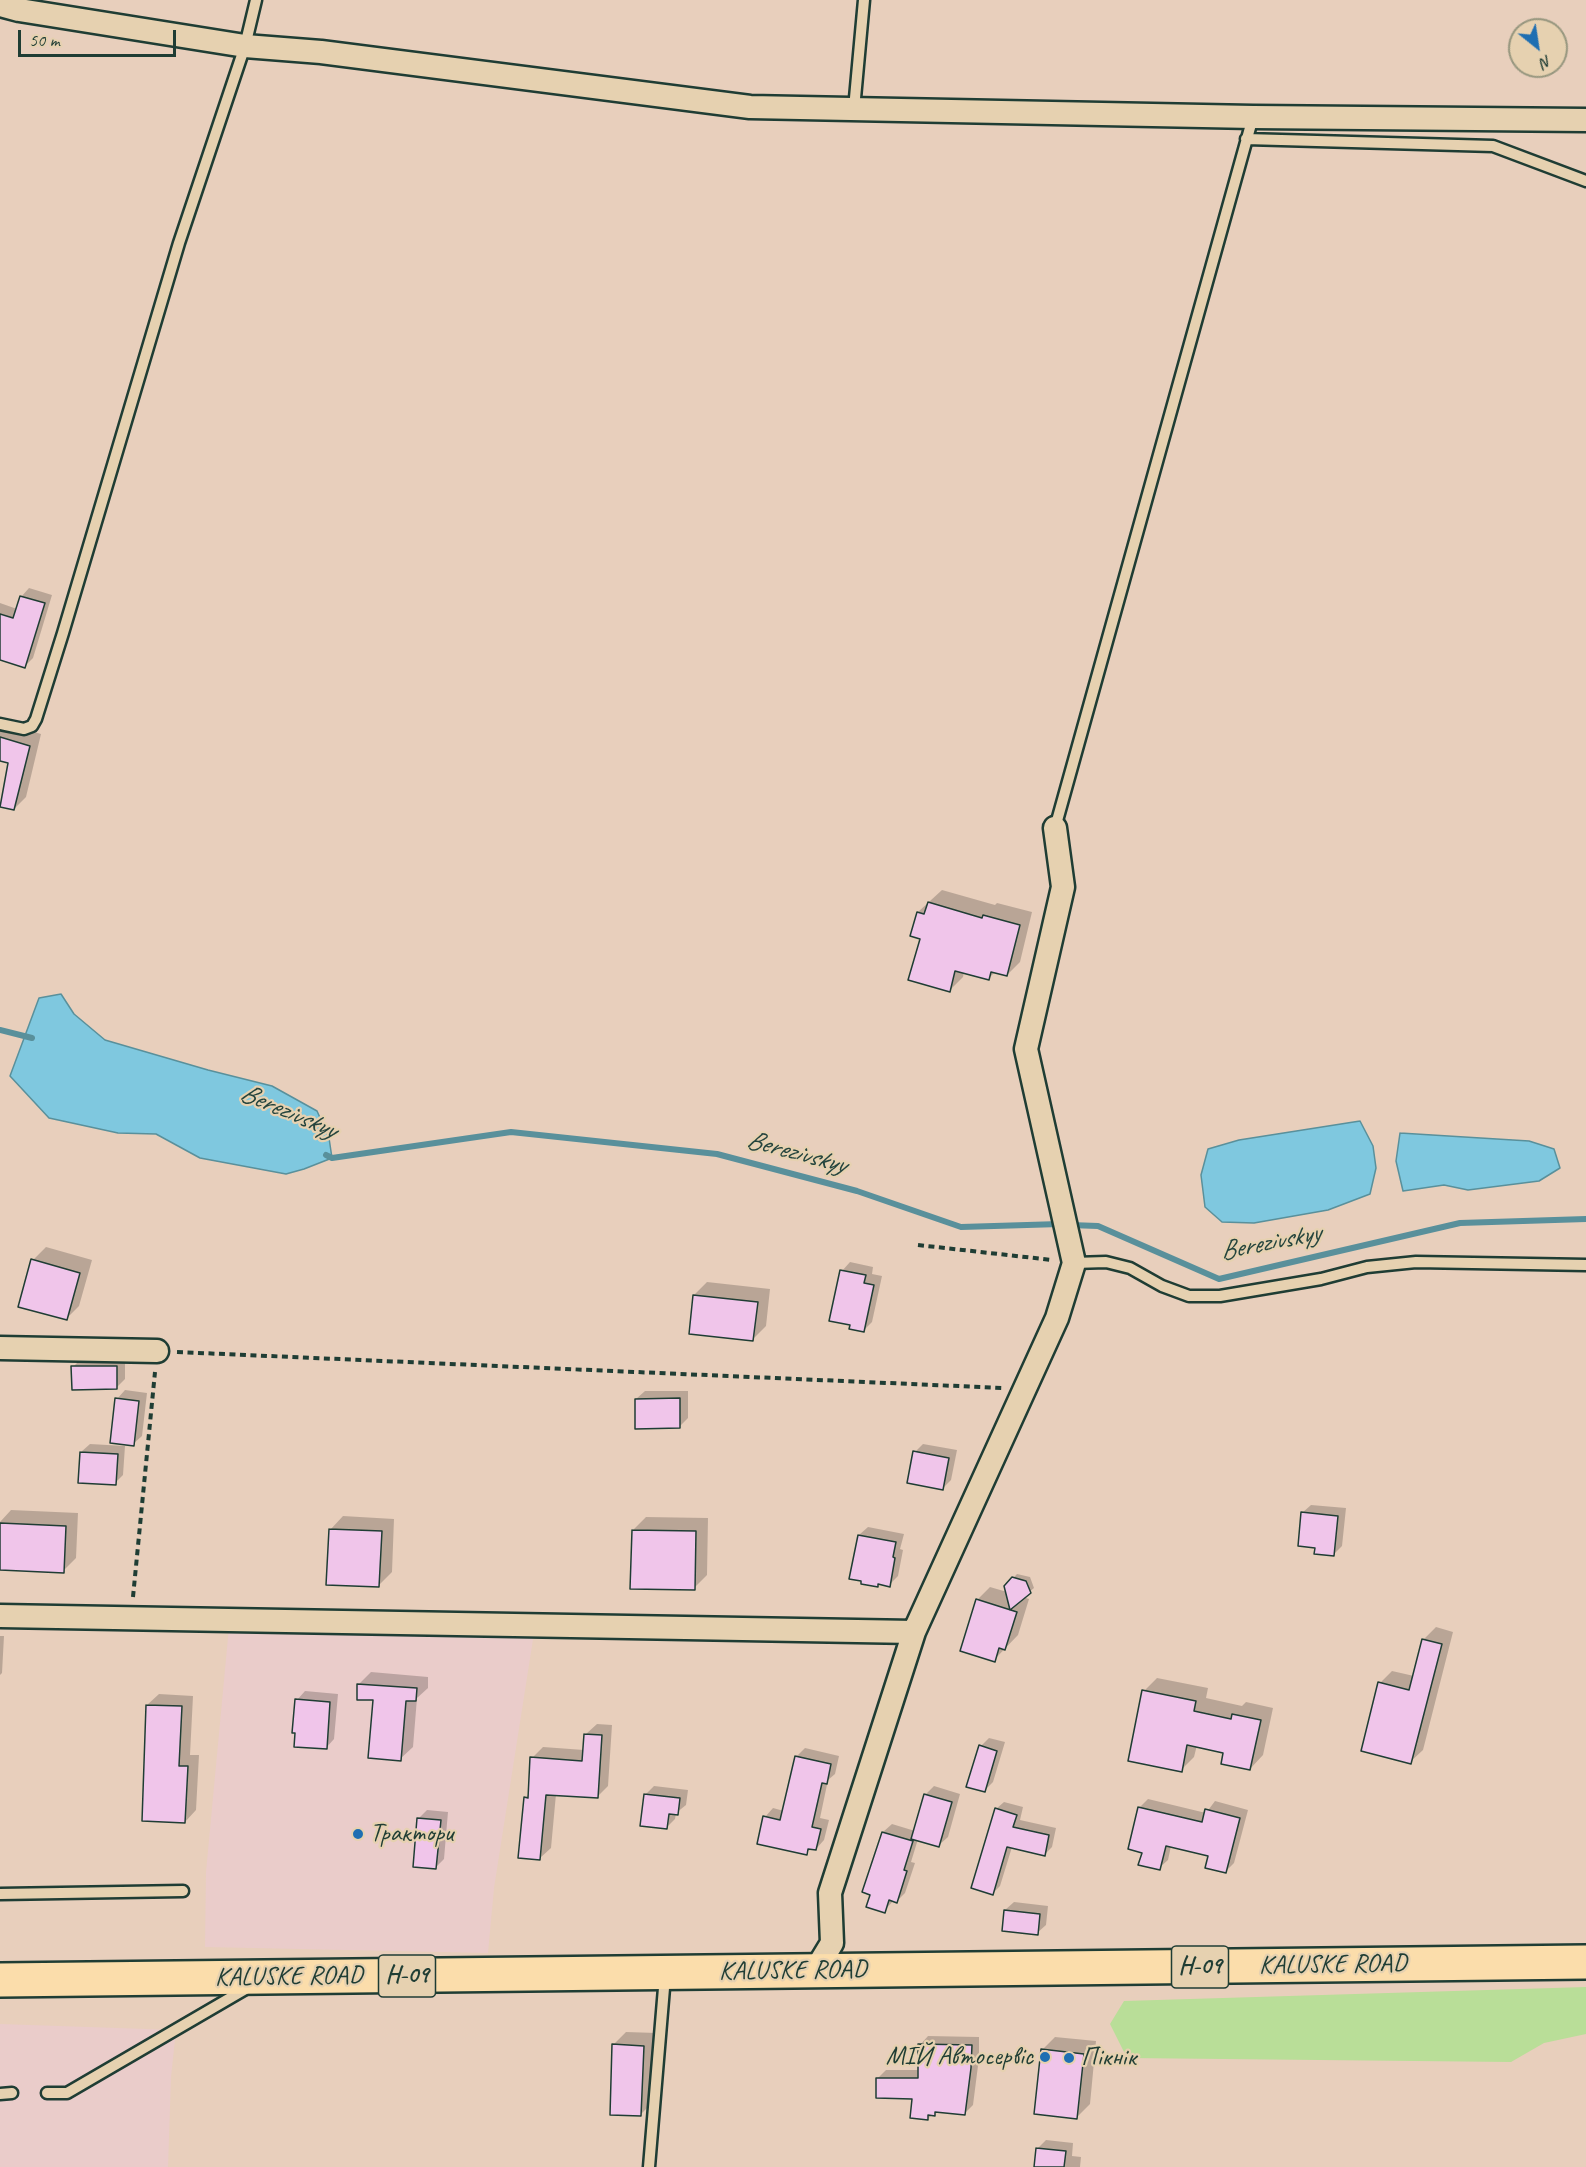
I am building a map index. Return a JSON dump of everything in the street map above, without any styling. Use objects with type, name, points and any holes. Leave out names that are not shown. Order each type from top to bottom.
[{"type":"main road","name":"KALUSKE ROAD","points":[[0,1980],[1586,1962]]},
{"type":"street","points":[[0,5],[245,46],[321,52],[750,107],[1253,117],[1586,120]]},
{"type":"street","points":[[815,1971],[832,1943],[830,1893],[914,1632],[1057,1318],[1074,1263],[1026,1049],[1063,887],[1055,828]]},
{"type":"street","points":[[0,1348],[157,1352]]},
{"type":"street","points":[[0,1616],[914,1632]]},
{"type":"lane","points":[[0,724],[24,729],[32,726],[36,719],[67,622],[178,243],[245,46],[256,0]]},
{"type":"lane","points":[[854,108],[864,0]]},
{"type":"lane","points":[[1055,828],[1253,117]]},
{"type":"lane","points":[[1246,139],[1493,146],[1586,181]]},
{"type":"lane","points":[[1074,1263],[1106,1262],[1130,1269],[1162,1286],[1189,1296],[1220,1296],[1367,1268],[1416,1262],[1586,1265]]},
{"type":"lane","points":[[0,1894],[183,1891]]},
{"type":"lane","points":[[649,2167],[665,1973]]},
{"type":"lane","points":[[47,2093],[67,2093],[266,1977]]},
{"type":"lane","points":[[0,2094],[12,2093]]},
{"type":"path","points":[[918,1245],[1074,1263]]},
{"type":"path","points":[[131,1618],[157,1352],[1025,1389]]},
{"type":"shaded area","points":[[229,1627],[534,1633],[494,1888],[488,1953],[205,1947],[206,1872]]},
{"type":"shaded area","points":[[0,2024],[176,2030],[171,2077],[168,2167],[0,2167]]},
{"type":"green space","points":[[1586,1987],[1586,2034],[1544,2043],[1511,2062],[1127,2058],[1110,2024],[1124,2001]]},
{"type":"water","points":[[61,994],[74,1014],[105,1040],[272,1086],[317,1111],[329,1138],[332,1158],[286,1174],[200,1158],[156,1134],[118,1133],[49,1118],[10,1076],[39,998]]},
{"type":"water","points":[[1360,1121],[1373,1146],[1376,1168],[1370,1194],[1328,1210],[1254,1223],[1222,1222],[1205,1207],[1201,1175],[1208,1149],[1239,1140]]},
{"type":"water","points":[[1400,1133],[1529,1141],[1554,1149],[1560,1168],[1539,1181],[1468,1190],[1444,1185],[1403,1191],[1396,1161]]},
{"type":"building","points":[[20,596],[45,603],[25,668],[0,660],[0,614],[13,618]]},
{"type":"building","points":[[0,737],[30,746],[14,810],[0,807],[8,763],[0,761]]},
{"type":"building","points":[[928,902],[982,918],[983,915],[1020,925],[1007,976],[991,972],[989,980],[955,971],[950,992],[908,980],[920,939],[910,936],[917,912],[924,914]]},
{"type":"building","points":[[31,1259],[80,1273],[67,1320],[18,1307]]},
{"type":"building","points":[[840,1270],[866,1275],[864,1283],[874,1285],[864,1332],[849,1329],[850,1325],[829,1321]]},
{"type":"building","points":[[693,1295],[758,1302],[753,1341],[689,1334]]},
{"type":"building","points":[[71,1366],[117,1366],[117,1389],[72,1390]]},
{"type":"building","points":[[115,1398],[139,1401],[134,1446],[110,1443]]},
{"type":"building","points":[[680,1398],[680,1428],[635,1429],[635,1399]]},
{"type":"building","points":[[913,1451],[949,1458],[943,1490],[907,1483]]},
{"type":"building","points":[[80,1452],[118,1454],[116,1485],[78,1483]]},
{"type":"building","points":[[1301,1512],[1338,1516],[1334,1556],[1314,1554],[1315,1548],[1298,1546]]},
{"type":"building","points":[[0,1523],[66,1526],[64,1573],[0,1570]]},
{"type":"building","points":[[329,1529],[382,1531],[379,1587],[326,1585]]},
{"type":"building","points":[[632,1530],[696,1531],[695,1590],[630,1589]]},
{"type":"building","points":[[858,1535],[896,1542],[890,1587],[861,1584],[861,1581],[849,1579]]},
{"type":"building","points":[[1012,1577],[1026,1581],[1031,1593],[1010,1610],[1004,1586]]},
{"type":"building","points":[[976,1599],[1017,1612],[1005,1650],[999,1648],[995,1662],[960,1651]]},
{"type":"building","points":[[1422,1639],[1442,1644],[1411,1764],[1361,1751],[1378,1682],[1409,1690]]},
{"type":"building","points":[[357,1684],[417,1688],[416,1701],[406,1701],[401,1761],[368,1758],[373,1700],[357,1700]]},
{"type":"building","points":[[1142,1690],[1196,1701],[1194,1711],[1231,1719],[1232,1714],[1261,1720],[1250,1770],[1221,1764],[1223,1753],[1187,1745],[1182,1772],[1128,1761]]},
{"type":"building","points":[[295,1699],[330,1702],[327,1749],[294,1747],[295,1733],[292,1733]]},
{"type":"building","points":[[146,1705],[182,1706],[179,1766],[188,1766],[185,1823],[142,1821]]},
{"type":"building","points":[[584,1734],[602,1735],[598,1798],[546,1795],[540,1860],[518,1858],[524,1797],[528,1798],[530,1757],[582,1761]]},
{"type":"building","points":[[979,1745],[997,1751],[985,1792],[966,1787]]},
{"type":"building","points":[[795,1756],[831,1764],[827,1784],[822,1783],[812,1827],[821,1829],[816,1850],[808,1849],[807,1855],[757,1844],[763,1816],[780,1820]]},
{"type":"building","points":[[644,1794],[680,1798],[678,1815],[669,1814],[667,1829],[640,1826]]},
{"type":"building","points":[[924,1794],[952,1802],[939,1847],[911,1839]]},
{"type":"building","points":[[1138,1807],[1202,1822],[1205,1809],[1240,1818],[1226,1873],[1205,1868],[1208,1856],[1166,1846],[1160,1870],[1138,1865],[1142,1853],[1128,1849]]},
{"type":"building","points":[[995,1808],[1017,1815],[1013,1827],[1049,1835],[1045,1856],[1007,1847],[993,1895],[971,1888]]},
{"type":"building","points":[[417,1818],[441,1820],[436,1869],[413,1867]]},
{"type":"building","points":[[882,1832],[913,1841],[897,1903],[889,1900],[885,1913],[866,1907],[870,1895],[862,1892]]},
{"type":"building","points":[[1004,1910],[1040,1914],[1038,1935],[1002,1931]]},
{"type":"building","points":[[612,2044],[644,2046],[641,2116],[610,2115]]},
{"type":"building","points":[[918,2044],[972,2045],[965,2115],[935,2112],[935,2116],[928,2115],[928,2120],[910,2118],[912,2099],[876,2098],[876,2078],[918,2078]]},
{"type":"building","points":[[1041,2049],[1084,2054],[1077,2119],[1034,2114]]},
{"type":"building","points":[[1036,2148],[1066,2151],[1064,2167],[1034,2167]]},
{"type":"waterway","name":"Berezivskyy","points":[[0,1030],[32,1038]]},
{"type":"waterway","name":"Berezivskyy","points":[[326,1155],[332,1158],[511,1132],[717,1154],[857,1191],[961,1227],[1060,1224]]},
{"type":"waterway","name":"Berezivskyy","points":[[1070,1225],[1098,1226],[1219,1279],[1460,1223],[1586,1219]]},
{"type":"place","name":"Трактори","points":[[358,1834]]},
{"type":"place","name":"МІЙ Автосервіс","points":[[1045,2057]]},
{"type":"place","name":"Пікнік","points":[[1069,2058]]}]
